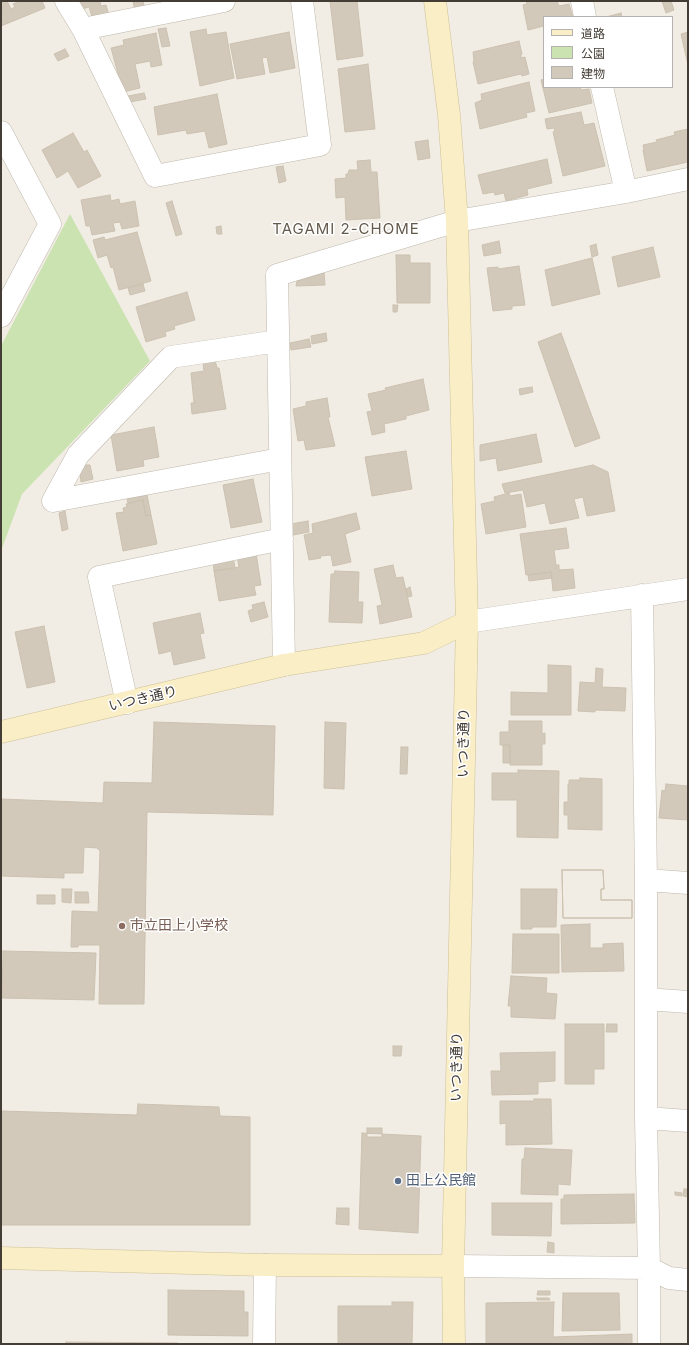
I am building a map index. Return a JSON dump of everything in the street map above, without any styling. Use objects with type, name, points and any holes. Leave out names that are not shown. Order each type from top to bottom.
[{"type":"street","points":[[66,1],[82,29],[155,176],[320,145],[302,1]]},
{"type":"street","points":[[82,29],[224,1]]},
{"type":"street","points":[[435,1],[449,114],[457,221],[467,622],[688,589]]},
{"type":"street","points":[[582,1],[586,16]]},
{"type":"street","points":[[602,88],[626,192]]},
{"type":"street","points":[[1,132],[50,224],[1,316]]},
{"type":"street","points":[[284,665],[277,275],[457,221],[688,180]]},
{"type":"street","points":[[278,341],[171,357],[78,455],[53,501],[280,459]]},
{"type":"street","points":[[127,703],[99,577],[282,539]]},
{"type":"street","points":[[642,595],[646,880],[646,1118],[649,1344]]},
{"type":"street","name":"いつき通り","points":[[1,732],[284,665],[424,643],[467,622],[453,1266],[454,1344]]},
{"type":"street","points":[[646,880],[688,883]]},
{"type":"street","points":[[646,999],[688,1002]]},
{"type":"street","points":[[646,1118],[688,1121]]},
{"type":"street","points":[[1,1258],[265,1265],[649,1268],[670,1278],[688,1280]]},
{"type":"street","points":[[264,1344],[265,1265]]},
{"type":"green space","points":[[70,214],[150,361],[22,494],[1,551],[1,346]]},
{"type":"building","points":[[1,1],[7,1],[11,9],[15,7],[13,4],[20,1],[42,1],[45,8],[1,26]]},
{"type":"building","points":[[76,1],[100,1],[101,6],[106,5],[109,15],[93,20],[89,7],[79,10]]},
{"type":"building","points":[[133,1],[143,1],[145,9],[135,11]]},
{"type":"building","points":[[330,1],[357,1],[363,56],[337,60]]},
{"type":"building","points":[[526,1],[557,1],[559,6],[569,4],[573,16],[543,16],[543,26],[528,30],[523,5],[527,4]]},
{"type":"building","points":[[662,1],[671,1],[674,10],[666,13]]},
{"type":"building","points":[[621,13],[622,16],[610,16]]},
{"type":"building","points":[[166,28],[170,46],[162,47],[158,29]]},
{"type":"building","points":[[206,29],[207,35],[226,32],[234,78],[200,86],[190,32]]},
{"type":"building","points":[[289,32],[295,68],[270,73],[267,57],[262,58],[265,74],[237,79],[230,44]]},
{"type":"building","points":[[688,32],[688,65],[681,34]]},
{"type":"building","points":[[156,33],[162,65],[151,67],[150,61],[135,64],[140,88],[123,92],[111,48],[124,45],[123,40]]},
{"type":"building","points":[[519,41],[522,54],[521,58],[525,57],[529,74],[522,76],[521,74],[478,84],[473,62],[473,52]]},
{"type":"building","points":[[65,49],[69,56],[58,61],[54,54]]},
{"type":"building","points":[[368,64],[375,129],[345,132],[338,69]]},
{"type":"building","points":[[543,79],[543,88],[589,89],[592,103],[549,113],[541,80]]},
{"type":"building","points":[[529,82],[535,111],[526,113],[527,117],[480,129],[475,103],[482,100],[481,94]]},
{"type":"building","points":[[144,93],[146,99],[130,102],[128,96]]},
{"type":"building","points":[[217,94],[227,144],[209,148],[205,131],[187,134],[186,130],[158,135],[154,107]]},
{"type":"building","points":[[581,112],[584,125],[594,123],[605,166],[563,176],[553,132],[555,131],[554,128],[547,129],[545,119]]},
{"type":"building","points":[[688,129],[688,162],[647,171],[643,145],[657,142],[656,140],[675,135],[674,132]]},
{"type":"building","points":[[73,133],[84,152],[87,150],[101,176],[78,188],[68,171],[57,178],[42,150]]},
{"type":"building","points":[[428,140],[430,158],[418,160],[415,142]]},
{"type":"building","points":[[547,159],[552,183],[527,189],[528,195],[506,201],[504,193],[495,195],[494,192],[483,194],[478,175]]},
{"type":"building","points":[[370,160],[371,172],[377,172],[380,218],[346,220],[345,197],[336,198],[335,179],[346,178],[346,174],[348,174],[349,170],[358,170],[357,161]]},
{"type":"building","points":[[283,166],[286,181],[279,183],[276,167]]},
{"type":"building","points":[[110,195],[111,201],[119,199],[120,204],[135,201],[139,226],[122,229],[120,222],[113,223],[115,231],[92,235],[90,226],[86,226],[81,200]]},
{"type":"building","points":[[172,201],[182,234],[176,236],[166,203]]},
{"type":"building","points":[[221,226],[222,234],[217,234],[216,227]]},
{"type":"building","points":[[137,232],[151,281],[119,290],[113,267],[111,268],[107,255],[98,258],[93,240],[104,237],[105,240]]},
{"type":"building","points":[[499,241],[501,253],[484,256],[482,245]]},
{"type":"building","points":[[596,244],[598,255],[592,257],[590,246]]},
{"type":"building","points":[[653,247],[660,277],[618,287],[612,257]]},
{"type":"building","points":[[396,255],[410,255],[410,263],[430,263],[430,303],[397,303]]},
{"type":"building","points":[[592,258],[600,294],[552,306],[545,270]]},
{"type":"building","points":[[519,266],[525,305],[512,306],[512,309],[493,311],[487,268],[498,267],[498,269]]},
{"type":"building","points":[[324,273],[325,285],[296,286],[297,281]]},
{"type":"building","points":[[143,284],[145,291],[130,295],[128,288]]},
{"type":"building","points":[[187,292],[195,320],[174,326],[175,329],[165,332],[166,336],[146,342],[136,307]]},
{"type":"building","points":[[393,305],[398,305],[397,312],[393,312]]},
{"type":"building","points":[[326,333],[327,341],[312,344],[311,336]]},
{"type":"building","points":[[561,333],[600,438],[575,447],[538,342]]},
{"type":"building","points":[[309,339],[311,347],[291,350],[290,343]]},
{"type":"building","points":[[215,360],[217,368],[219,368],[226,409],[192,414],[191,403],[194,403],[191,373],[204,371],[203,363]]},
{"type":"building","points":[[423,379],[429,410],[406,416],[406,419],[384,424],[385,432],[372,435],[367,412],[372,411],[368,394],[386,390],[385,388]]},
{"type":"building","points":[[532,387],[533,392],[520,395],[519,389]]},
{"type":"building","points":[[327,398],[330,417],[328,417],[335,446],[306,450],[304,440],[298,441],[293,409],[306,406],[306,402]]},
{"type":"building","points":[[154,427],[159,457],[143,460],[144,466],[117,471],[111,435]]},
{"type":"building","points":[[536,434],[542,462],[498,471],[496,458],[480,461],[480,445]]},
{"type":"building","points":[[406,451],[412,489],[372,496],[365,457]]},
{"type":"building","points":[[86,465],[90,465],[93,479],[81,482],[80,473]]},
{"type":"building","points":[[593,465],[608,472],[615,511],[587,516],[583,497],[574,499],[579,518],[550,524],[545,503],[527,507],[523,490],[505,493],[502,484]]},
{"type":"building","points":[[253,479],[262,522],[231,528],[223,485]]},
{"type":"building","points":[[509,493],[510,496],[521,494],[526,527],[486,534],[481,504],[495,501],[494,497]]},
{"type":"building","points":[[147,495],[151,515],[146,516],[143,500],[128,503],[127,499]]},
{"type":"building","points":[[143,500],[146,516],[151,515],[157,544],[123,551],[116,513],[124,512],[123,508],[127,507],[126,504]]},
{"type":"building","points":[[65,511],[68,529],[62,531],[59,513]]},
{"type":"building","points":[[356,513],[360,529],[345,534],[351,562],[333,566],[331,555],[320,556],[321,558],[309,560],[304,535],[313,533],[312,524]]},
{"type":"building","points":[[308,521],[309,532],[293,535],[291,524]]},
{"type":"building","points":[[566,528],[569,548],[554,550],[556,565],[559,565],[559,570],[573,569],[575,588],[553,591],[551,572],[526,575],[520,534]]},
{"type":"building","points":[[256,553],[261,585],[254,586],[256,595],[219,601],[214,571],[239,567],[237,556]]},
{"type":"building","points":[[233,557],[235,568],[214,571],[213,561]]},
{"type":"building","points":[[393,565],[396,578],[403,577],[412,617],[380,624],[377,606],[382,605],[374,569]]},
{"type":"building","points":[[335,571],[359,572],[358,602],[363,602],[362,623],[329,622],[331,574],[334,574]]},
{"type":"building","points":[[551,572],[552,578],[529,581],[528,575]]},
{"type":"building","points":[[410,587],[412,596],[408,597],[406,589]]},
{"type":"building","points":[[264,602],[268,617],[251,622],[248,611],[253,609],[252,605]]},
{"type":"building","points":[[200,613],[204,633],[200,634],[205,658],[174,665],[171,651],[159,654],[153,623]]},
{"type":"building","points":[[44,626],[55,682],[27,688],[15,632]]},
{"type":"building","points":[[548,665],[571,666],[571,715],[511,715],[511,692],[548,693]]},
{"type":"building","points":[[596,668],[603,669],[602,687],[626,688],[625,711],[578,711],[580,682],[595,683]]},
{"type":"building","points":[[509,721],[542,721],[542,734],[545,733],[545,744],[542,744],[542,765],[510,765],[510,745],[500,745],[500,732],[509,732]]},
{"type":"building","points":[[154,722],[275,726],[273,815],[147,812],[144,1004],[99,1004],[100,945],[78,945],[78,947],[71,947],[72,911],[98,912],[100,851],[97,848],[84,847],[83,873],[64,873],[64,878],[1,876],[1,799],[103,803],[104,782],[152,783]]},
{"type":"building","points":[[325,722],[346,723],[344,789],[324,788]]},
{"type":"building","points":[[503,745],[510,745],[510,763],[503,763]]},
{"type":"building","points":[[401,747],[408,747],[407,774],[400,774]]},
{"type":"building","points":[[518,770],[559,771],[558,838],[517,837],[517,800],[492,800],[492,773],[518,773]]},
{"type":"building","points":[[580,778],[602,779],[602,830],[568,829],[568,815],[564,815],[564,802],[568,802],[568,784],[569,780],[580,780]]},
{"type":"building","points":[[666,784],[688,786],[688,820],[659,818],[662,790],[665,791]]},
{"type":"building","points":[[562,870],[603,870],[604,889],[601,889],[601,900],[632,900],[632,918],[563,918]]},
{"type":"building","points":[[562,870],[603,870],[604,889],[601,889],[601,900],[632,900],[632,918],[563,918]]},
{"type":"building","points":[[62,889],[72,889],[71,903],[62,902]]},
{"type":"building","points":[[521,889],[557,889],[556,927],[532,927],[532,929],[521,929]]},
{"type":"building","points":[[75,892],[88,892],[89,903],[75,903]]},
{"type":"building","points":[[37,895],[55,895],[55,904],[37,904]]},
{"type":"building","points":[[590,924],[590,948],[603,948],[603,944],[623,943],[624,971],[562,972],[561,925]]},
{"type":"building","points":[[513,934],[559,934],[559,973],[512,973]]},
{"type":"building","points":[[3,951],[96,953],[94,1000],[2,998]]},
{"type":"building","points":[[511,976],[547,978],[546,993],[557,994],[555,1019],[511,1017],[511,1006],[508,1006]]},
{"type":"building","points":[[565,1024],[604,1024],[604,1069],[594,1069],[594,1084],[565,1084]]},
{"type":"building","points":[[607,1024],[617,1024],[617,1032],[606,1032]]},
{"type":"building","points":[[393,1046],[402,1046],[401,1056],[393,1056]]},
{"type":"building","points":[[555,1052],[555,1081],[538,1082],[538,1094],[492,1095],[491,1071],[501,1071],[500,1053]]},
{"type":"building","points":[[534,1099],[551,1099],[552,1144],[506,1145],[506,1123],[500,1124],[500,1101],[534,1101]]},
{"type":"building","points":[[138,1104],[219,1107],[220,1116],[250,1117],[250,1225],[1,1225],[1,1111],[137,1115]]},
{"type":"building","points":[[367,1128],[382,1128],[382,1137],[367,1137]]},
{"type":"building","points":[[362,1133],[421,1136],[418,1233],[359,1229]]},
{"type":"building","points":[[525,1148],[572,1150],[570,1185],[558,1184],[558,1195],[521,1194],[522,1159],[524,1159]]},
{"type":"building","points":[[684,1189],[688,1189],[688,1197],[683,1196]]},
{"type":"building","points":[[675,1192],[682,1193],[682,1196],[675,1195]]},
{"type":"building","points":[[634,1194],[635,1223],[561,1224],[561,1199],[564,1199],[564,1195]]},
{"type":"building","points":[[492,1203],[552,1203],[551,1236],[492,1235]]},
{"type":"building","points":[[337,1208],[349,1208],[349,1225],[336,1224]]},
{"type":"building","points":[[548,1242],[554,1243],[554,1253],[547,1252]]},
{"type":"building","points":[[168,1290],[244,1291],[244,1312],[248,1312],[248,1336],[168,1335]]},
{"type":"building","points":[[538,1291],[550,1291],[550,1295],[537,1295]]},
{"type":"building","points":[[563,1293],[619,1293],[620,1330],[562,1331]]},
{"type":"building","points":[[537,1298],[549,1298],[550,1300],[537,1300]]},
{"type":"building","points":[[392,1302],[413,1302],[412,1344],[338,1344],[338,1306],[392,1306]]},
{"type":"building","points":[[554,1302],[553,1337],[632,1334],[632,1344],[486,1344],[486,1303]]},
{"type":"building","points":[[66,1342],[178,1343],[178,1344],[66,1344]]},
{"type":"place","name":"市立田上小学校","points":[[122,926]]},
{"type":"place","name":"田上公民館","points":[[398,1181]]},
{"type":"district","name":"TAGAMI 2-CHOME","points":[[346,229]]}]
